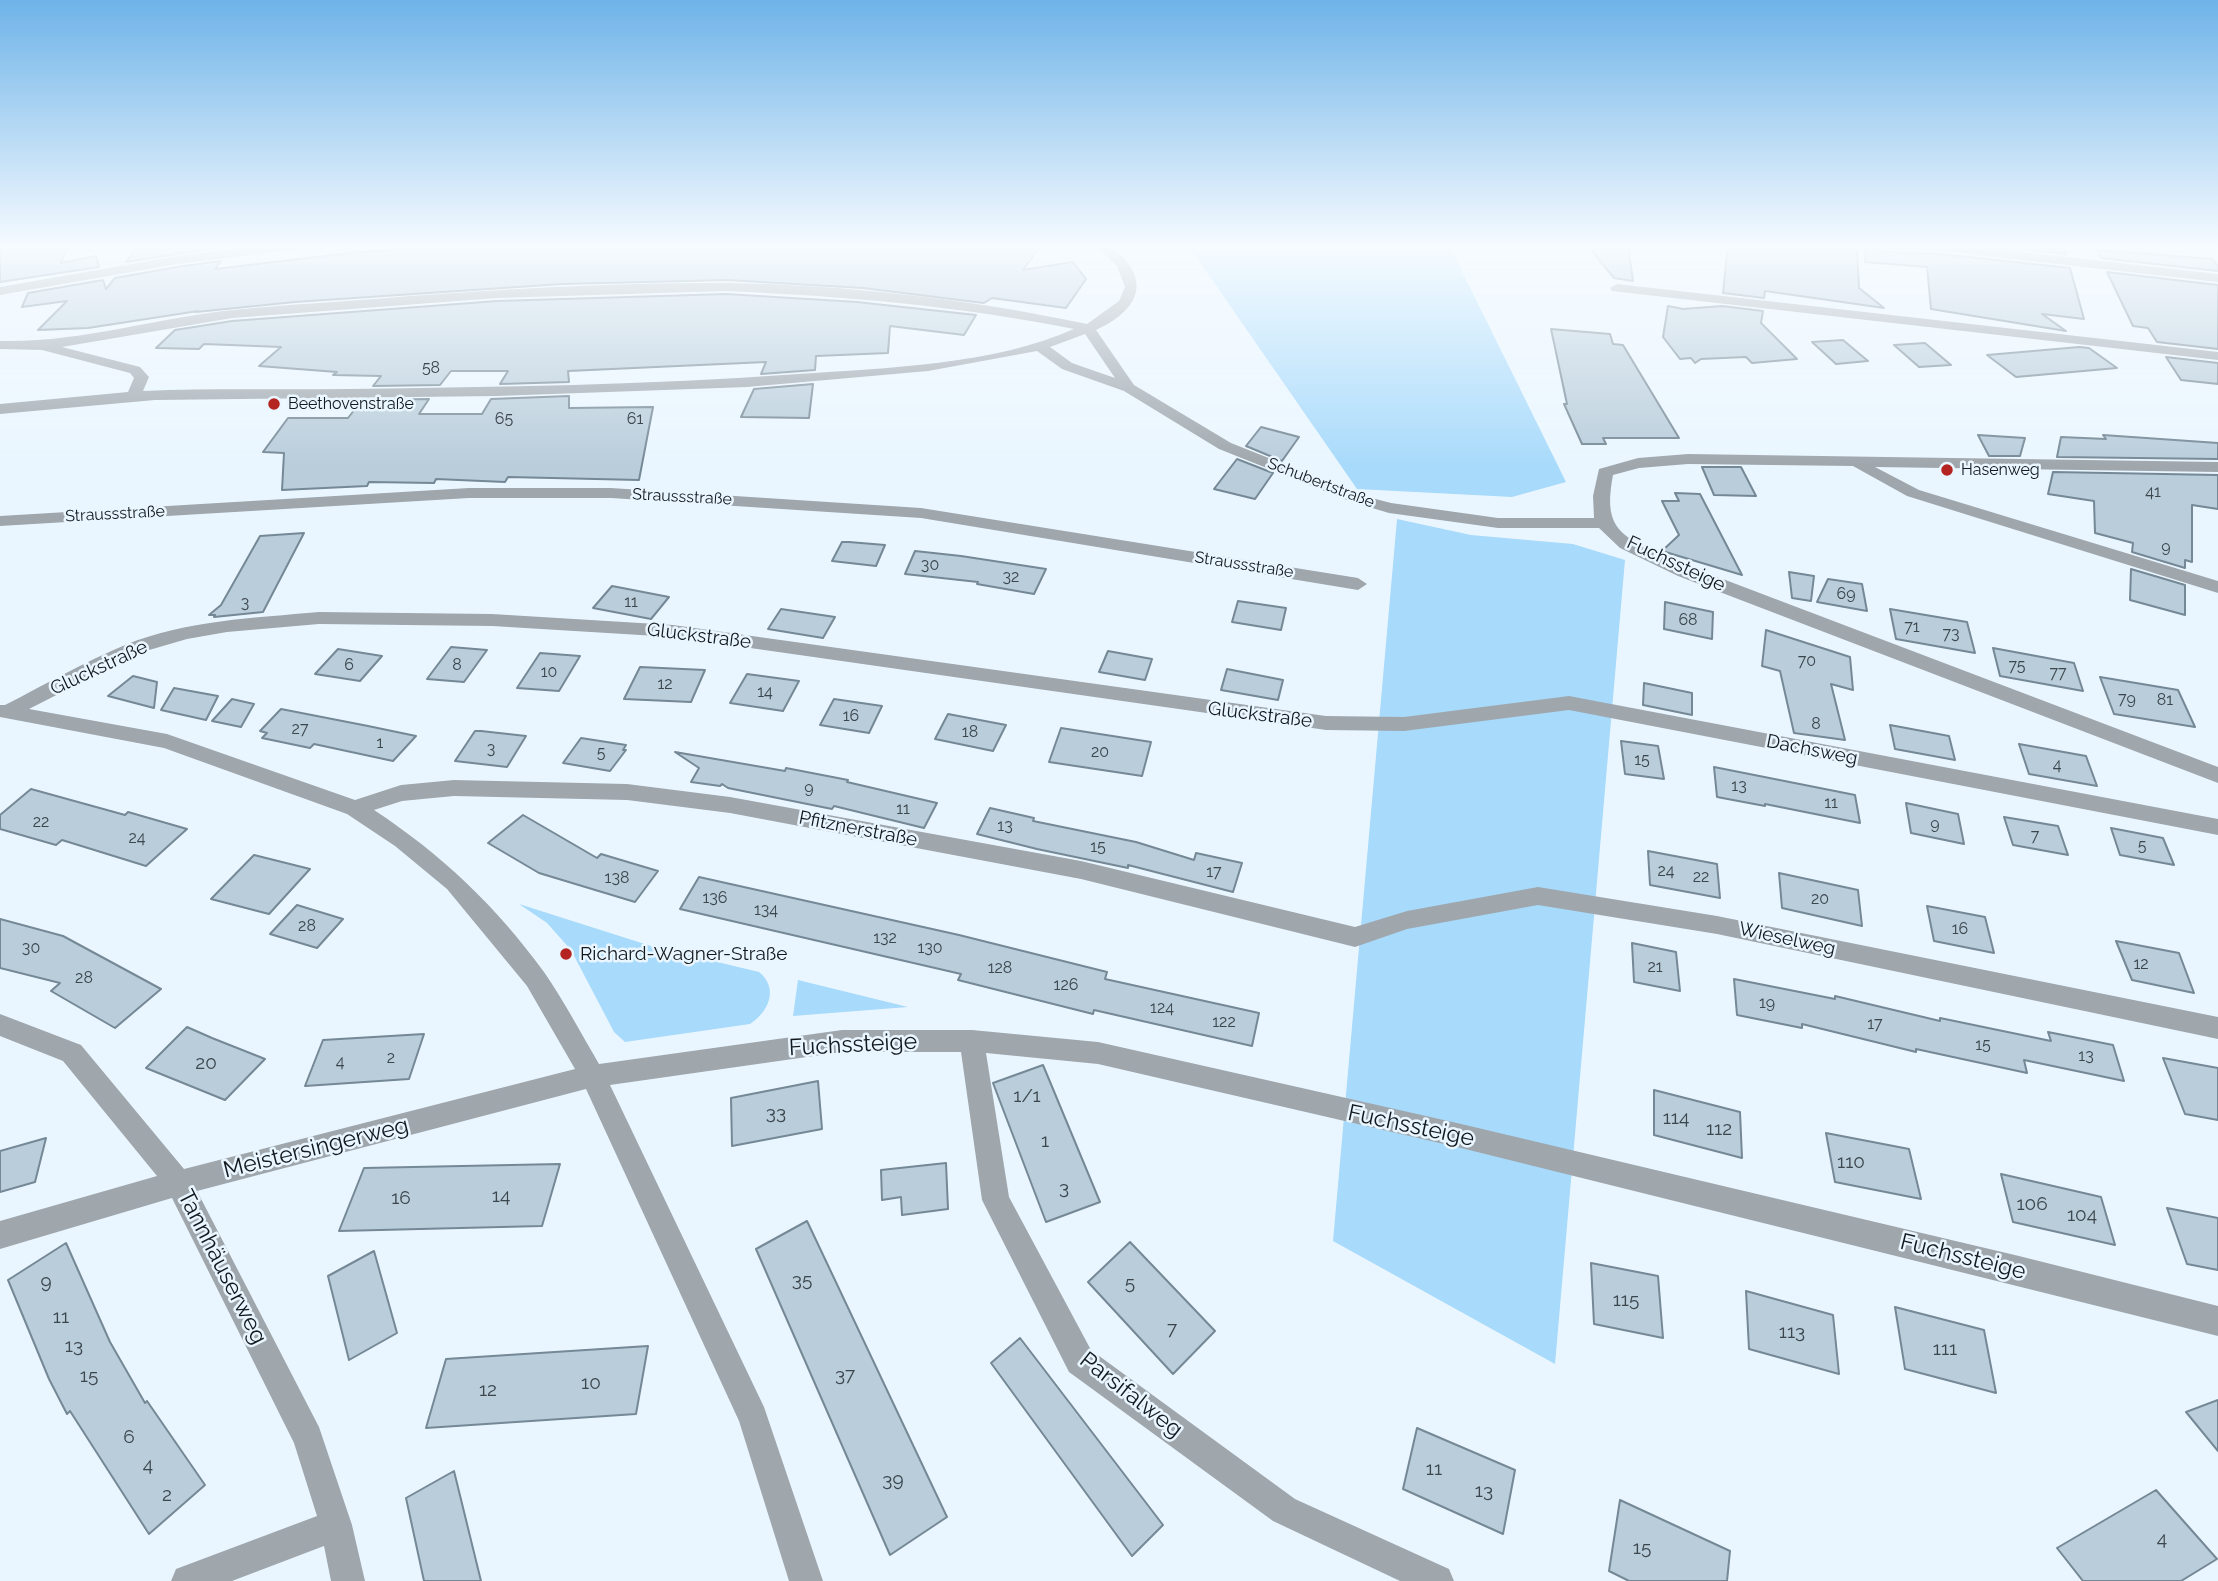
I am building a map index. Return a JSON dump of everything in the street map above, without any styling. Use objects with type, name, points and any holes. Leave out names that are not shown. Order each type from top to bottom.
[{"type":"street","points":[[0,345],[42,346],[199,319]]},
{"type":"street","points":[[1043,319],[1088,328]]},
{"type":"street","points":[[0,410],[133,396],[593,390],[733,384],[932,367],[1039,346],[1088,328],[1104,319]]},
{"type":"street","points":[[1889,319],[2218,356]]},
{"type":"street","name":"Schubertstraße","points":[[1088,328],[1129,388],[1225,446],[1358,499],[1401,510],[1498,523],[1604,523]]},
{"type":"street","points":[[42,346],[135,370],[142,377],[133,396]]},
{"type":"street","points":[[1039,346],[1067,366],[1129,388]]},
{"type":"street","points":[[1604,523],[1600,500],[1605,472],[1638,463],[1688,458],[1856,463],[2218,467]]},
{"type":"street","points":[[1856,463],[1913,493],[2218,587]]},
{"type":"street","name":"Straussstraße","points":[[0,521],[469,493],[611,493],[921,513],[1358,584]]},
{"type":"street","name":"Fuchssteige","points":[[1604,523],[1628,545],[1684,572],[2218,775]]},
{"type":"street","name":"Gluckstraße","points":[[3,712],[132,649],[186,633],[227,626],[319,618],[492,620],[673,631],[1289,719],[1326,723],[1404,724]]},
{"type":"street","name":"Dachsweg","points":[[1404,724],[1569,703],[2218,827]]},
{"type":"street","points":[[3,712],[167,741],[355,808],[403,840],[455,883],[535,979],[593,1076],[753,1418],[806,1581]]},
{"type":"street","name":"Pfitznerstraße","points":[[355,808],[401,793],[454,788],[627,792],[730,805],[1081,870],[1355,937]]},
{"type":"street","name":"Wieselweg","points":[[1355,937],[1406,920],[1538,895],[1717,925],[2218,1028]]},
{"type":"street","name":"Tannhäuserweg","points":[[0,1025],[72,1053],[179,1183],[308,1438],[336,1525],[348,1581]]},
{"type":"street","name":"Fuchssteige","points":[[593,1076],[842,1041],[972,1041],[1098,1053],[1510,1148],[2006,1267],[2218,1321]]},
{"type":"street","name":"Parsifalweg","points":[[972,1041],[996,1200],[1080,1361],[1284,1510],[1437,1581]]},
{"type":"street","name":"Meistersingerweg","points":[[0,1235],[179,1183],[593,1076]]},
{"type":"street","points":[[188,1581],[336,1525]]},
{"type":"shaded area","points":[[1239,319],[1485,319],[1566,482],[1512,497],[1357,489]]},
{"type":"shaded area","points":[[1397,519],[1471,535],[1573,544],[1625,560],[1555,1364],[1333,1241]]},
{"type":"shaded area","points":[[519,904],[651,946],[759,972],[769,985],[769,1000],[762,1013],[750,1024],[625,1042],[614,1032],[571,950],[547,923]]},
{"type":"shaded area","points":[[798,980],[908,1007],[793,1016]]},
{"type":"building","points":[[49,319],[148,319],[88,328],[38,330]]},
{"type":"building","points":[[261,319],[974,319],[964,335],[890,326],[888,353],[816,356],[815,370],[761,374],[766,362],[568,371],[569,382],[500,384],[508,371],[451,371],[440,385],[373,386],[381,376],[333,375],[337,372],[259,366],[281,347],[204,344],[199,349],[156,348],[175,330]]},
{"type":"building","points":[[1666,319],[1762,319],[1761,323],[1797,359],[1752,363],[1746,357],[1701,359],[1695,363],[1691,358],[1680,359],[1663,337]]},
{"type":"building","points":[[1991,319],[2049,319],[2066,331]]},
{"type":"building","points":[[2130,319],[2218,319],[2218,349],[2157,342],[2148,328],[2133,326]]},
{"type":"building","points":[[1551,329],[1610,334],[1613,344],[1623,345],[1679,438],[1603,438],[1606,444],[1582,444],[1564,404],[1567,404]]},
{"type":"building","points":[[1843,340],[1868,361],[1836,364],[1812,342]]},
{"type":"building","points":[[1925,343],[1951,365],[1919,367],[1894,345]]},
{"type":"building","points":[[2089,348],[2117,368],[2016,377],[1987,355]]},
{"type":"building","points":[[2166,357],[2218,363],[2218,384],[2181,380]]},
{"type":"building","points":[[813,384],[809,418],[741,417],[754,389]]},
{"type":"building","points":[[569,396],[569,408],[653,407],[639,480],[508,477],[505,482],[436,479],[434,483],[369,482],[367,486],[282,490],[284,453],[263,452],[288,418],[348,418],[362,400],[429,399],[419,414],[482,414],[491,399]]},
{"type":"building","points":[[1261,427],[1299,437],[1282,461],[1246,446]]},
{"type":"building","points":[[1978,435],[2025,438],[2020,456],[1989,456]]},
{"type":"building","points":[[2103,435],[2218,443],[2218,459],[2057,457],[2061,437],[2106,439]]},
{"type":"building","points":[[1237,459],[1273,473],[1255,499],[1214,489]]},
{"type":"building","points":[[1702,467],[1741,467],[1756,496],[1714,495]]},
{"type":"building","points":[[2053,472],[2218,475],[2218,509],[2192,505],[2192,562],[2185,560],[2185,568],[2132,552],[2133,543],[2095,533],[2094,501],[2048,494]]},
{"type":"building","points":[[1675,493],[1700,494],[1742,575],[1662,551],[1679,535],[1662,501],[1679,501]]},
{"type":"building","points":[[304,533],[263,612],[214,617],[215,615],[209,615],[221,605],[260,536]]},
{"type":"building","points":[[842,542],[885,545],[876,566],[832,561]]},
{"type":"building","points":[[915,551],[1046,569],[1034,594],[977,584],[978,582],[905,574]]},
{"type":"building","points":[[2131,569],[2185,585],[2185,615],[2130,600]]},
{"type":"building","points":[[1789,572],[1814,576],[1811,601],[1792,598]]},
{"type":"building","points":[[1828,579],[1862,584],[1867,611],[1817,602]]},
{"type":"building","points":[[612,586],[669,597],[651,619],[593,608]]},
{"type":"building","points":[[1238,601],[1286,608],[1281,630],[1232,622]]},
{"type":"building","points":[[1665,602],[1713,612],[1712,639],[1664,629]]},
{"type":"building","points":[[781,609],[835,617],[823,638],[768,629]]},
{"type":"building","points":[[1890,609],[1967,622],[1975,653],[1896,639]]},
{"type":"building","points":[[1766,630],[1850,657],[1853,690],[1831,684],[1845,740],[1794,733],[1780,671],[1762,666]]},
{"type":"building","points":[[451,647],[487,650],[464,682],[427,679]]},
{"type":"building","points":[[1993,648],[2074,663],[2083,691],[2000,676]]},
{"type":"building","points":[[338,649],[382,656],[360,681],[315,674]]},
{"type":"building","points":[[1108,651],[1152,659],[1145,680],[1099,672]]},
{"type":"building","points":[[540,653],[580,656],[559,691],[517,688]]},
{"type":"building","points":[[640,667],[705,670],[691,702],[624,699]]},
{"type":"building","points":[[1227,669],[1283,680],[1278,700],[1221,690]]},
{"type":"building","points":[[747,674],[799,681],[783,711],[730,703]]},
{"type":"building","points":[[133,676],[157,682],[154,708],[108,696]]},
{"type":"building","points":[[2100,677],[2178,690],[2195,727],[2114,714]]},
{"type":"building","points":[[1644,683],[1692,693],[1692,715],[1643,705]]},
{"type":"building","points":[[174,688],[218,696],[206,720],[161,710]]},
{"type":"building","points":[[232,699],[254,704],[241,727],[212,721]]},
{"type":"building","points":[[834,699],[882,706],[869,733],[820,725]]},
{"type":"building","points":[[281,709],[416,736],[393,761],[314,744],[310,748],[262,738],[267,733],[260,731]]},
{"type":"building","points":[[948,714],[1006,725],[993,751],[935,739]]},
{"type":"building","points":[[1890,725],[1949,736],[1955,760],[1895,749]]},
{"type":"building","points":[[1061,728],[1151,742],[1142,776],[1049,762]]},
{"type":"building","points":[[475,731],[526,736],[507,767],[455,761]]},
{"type":"building","points":[[581,738],[626,745],[623,750],[626,750],[610,771],[563,763]]},
{"type":"building","points":[[1621,741],[1658,746],[1664,779],[1625,774]]},
{"type":"building","points":[[2019,744],[2086,756],[2097,786],[2029,774]]},
{"type":"building","points":[[675,752],[848,780],[847,782],[937,803],[924,828],[834,806],[832,809],[728,788],[722,784],[720,786],[691,782],[699,768]]},
{"type":"building","points":[[1714,767],[1855,795],[1860,823],[1717,797]]},
{"type":"building","points":[[31,789],[187,829],[146,866],[62,840],[56,845],[0,829],[0,815]]},
{"type":"building","points":[[1906,803],[1958,814],[1964,844],[1911,833]]},
{"type":"building","points":[[990,808],[1034,818],[1033,821],[1136,842],[1194,860],[1196,853],[1242,863],[1233,892],[1128,865],[1128,868],[977,834]]},
{"type":"building","points":[[523,815],[597,858],[601,854],[658,871],[635,902],[539,873],[488,843]]},
{"type":"building","points":[[2004,817],[2058,826],[2068,855],[2013,845]]},
{"type":"building","points":[[2111,828],[2163,838],[2174,865],[2120,855]]},
{"type":"building","points":[[1648,851],[1717,864],[1720,898],[1650,885]]},
{"type":"building","points":[[254,855],[310,869],[269,914],[211,899]]},
{"type":"building","points":[[1779,873],[1858,890],[1862,926],[1782,908]]},
{"type":"building","points":[[699,877],[959,935],[1107,972],[1105,979],[1259,1013],[1252,1046],[1094,1010],[1093,1014],[958,980],[961,974],[680,909]]},
{"type":"building","points":[[297,905],[343,919],[317,948],[270,934]]},
{"type":"building","points":[[1927,906],[1985,917],[1994,953],[1934,941]]},
{"type":"building","points":[[0,919],[63,936],[161,989],[115,1028],[51,991],[60,983],[0,968]]},
{"type":"building","points":[[2116,941],[2179,953],[2194,993],[2132,980]]},
{"type":"building","points":[[1632,943],[1676,952],[1680,991],[1634,982]]},
{"type":"building","points":[[1734,979],[1835,999],[1835,996],[1940,1021],[1940,1018],[2051,1041],[2048,1032],[2113,1045],[2124,1081],[2024,1060],[2027,1073],[1916,1049],[1916,1052],[1802,1024],[1802,1028],[1737,1015]]},
{"type":"building","points":[[187,1027],[265,1059],[225,1100],[146,1068]]},
{"type":"building","points":[[424,1034],[409,1079],[305,1086],[323,1040]]},
{"type":"building","points":[[2163,1058],[2218,1068],[2218,1120],[2185,1114]]},
{"type":"building","points":[[1043,1065],[1100,1202],[1046,1222],[993,1083]]},
{"type":"building","points":[[818,1081],[822,1129],[732,1146],[731,1098]]},
{"type":"building","points":[[1654,1090],[1740,1112],[1742,1158],[1654,1135]]},
{"type":"building","points":[[1826,1133],[1909,1149],[1921,1199],[1835,1182]]},
{"type":"building","points":[[46,1138],[35,1182],[0,1192],[0,1151]]},
{"type":"building","points":[[946,1163],[948,1209],[902,1215],[901,1197],[882,1200],[881,1170]]},
{"type":"building","points":[[560,1164],[542,1226],[339,1231],[364,1168]]},
{"type":"building","points":[[2001,1174],[2101,1197],[2115,1245],[2013,1222]]},
{"type":"building","points":[[2167,1208],[2218,1218],[2218,1270],[2187,1264]]},
{"type":"building","points":[[807,1221],[947,1517],[890,1555],[756,1249]]},
{"type":"building","points":[[1130,1242],[1215,1331],[1173,1374],[1088,1282]]},
{"type":"building","points":[[66,1243],[110,1342],[145,1403],[147,1401],[205,1485],[149,1534],[70,1411],[67,1414],[49,1379],[8,1280]]},
{"type":"building","points":[[374,1251],[397,1333],[349,1360],[328,1276]]},
{"type":"building","points":[[1591,1263],[1658,1276],[1663,1338],[1594,1324]]},
{"type":"building","points":[[1746,1291],[1833,1315],[1839,1374],[1749,1349]]},
{"type":"building","points":[[1895,1307],[1984,1330],[1996,1393],[1905,1369]]},
{"type":"building","points":[[1020,1338],[1163,1525],[1132,1556],[991,1363]]},
{"type":"building","points":[[648,1346],[636,1414],[426,1428],[446,1359]]},
{"type":"building","points":[[2218,1400],[2218,1451],[2186,1412]]},
{"type":"building","points":[[1417,1428],[1515,1470],[1503,1534],[1403,1489]]},
{"type":"building","points":[[454,1471],[481,1581],[424,1581],[406,1498]]},
{"type":"building","points":[[2156,1490],[2217,1559],[2181,1581],[2083,1581],[2057,1548]]},
{"type":"building","points":[[1620,1500],[1730,1551],[1727,1581],[1629,1581],[1609,1571]]},
{"type":"place","name":"Beethovenstraße","points":[[274,404]]},
{"type":"place","name":"Hasenweg","points":[[1947,470]]},
{"type":"place","name":"Richard-Wagner-Straße","points":[[566,954]]}]
